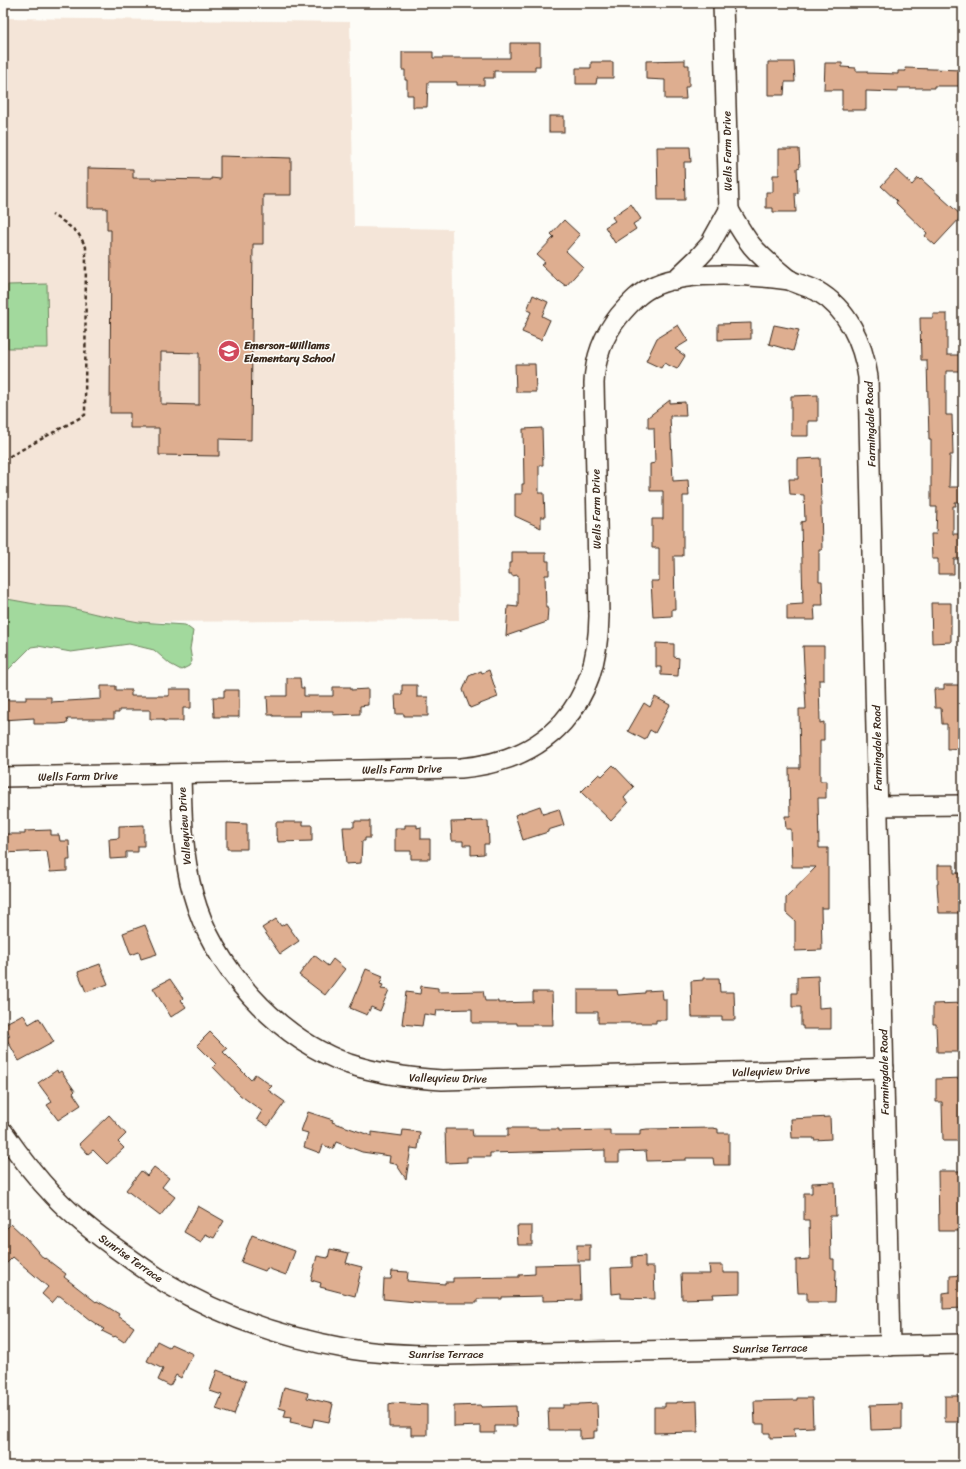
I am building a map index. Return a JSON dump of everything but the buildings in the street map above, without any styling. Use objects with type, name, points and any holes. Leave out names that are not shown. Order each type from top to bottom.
[{"type":"street","name":"Wells Farm Drive","points":[[675,280],[709,246],[729,210],[723,3]]},
{"type":"street","name":"Farmingdale Road","points":[[729,210],[755,250],[790,280],[806,285],[821,293],[842,312],[860,342],[867,370],[870,405],[890,1346]]},
{"type":"street","name":"Wells Farm Drive","points":[[3,777],[472,767],[500,762],[536,745],[558,729],[570,714],[583,692],[592,670],[597,649],[599,616],[593,390],[598,354],[606,335],[613,324],[641,293],[656,285],[694,277],[728,275],[760,276],[790,280]]},
{"type":"street","name":"Valleyview Drive","points":[[181,774],[182,831],[186,865],[199,914],[221,958],[237,980],[271,1015],[301,1038],[320,1050],[344,1062],[367,1070],[395,1075],[442,1080],[884,1068]]},
{"type":"street","points":[[878,806],[963,805]]},
{"type":"street","name":"Sunrise Terrace","points":[[3,1132],[35,1174],[64,1206],[102,1239],[149,1272],[186,1294],[226,1313],[277,1331],[312,1341],[360,1350],[433,1355],[963,1344]]},
{"type":"path","points":[[3,460],[85,415],[86,247],[78,233],[52,215]]},
{"type":"shaded area","name":"Emerson-Williams Elementary School","points":[[3,18],[350,22],[354,227],[452,229],[459,620],[139,622],[67,607],[46,606],[3,597]]},
{"type":"green space","points":[[47,284],[48,348],[8,348],[8,285]]},
{"type":"green space","points":[[3,597],[46,606],[67,607],[139,622],[185,625],[193,631],[190,649],[192,661],[189,666],[181,670],[170,664],[154,650],[129,644],[71,652],[38,646],[31,647],[3,675]]},
{"type":"place","name":"Emerson-Williams Elementary School","points":[[229,351]]}]
